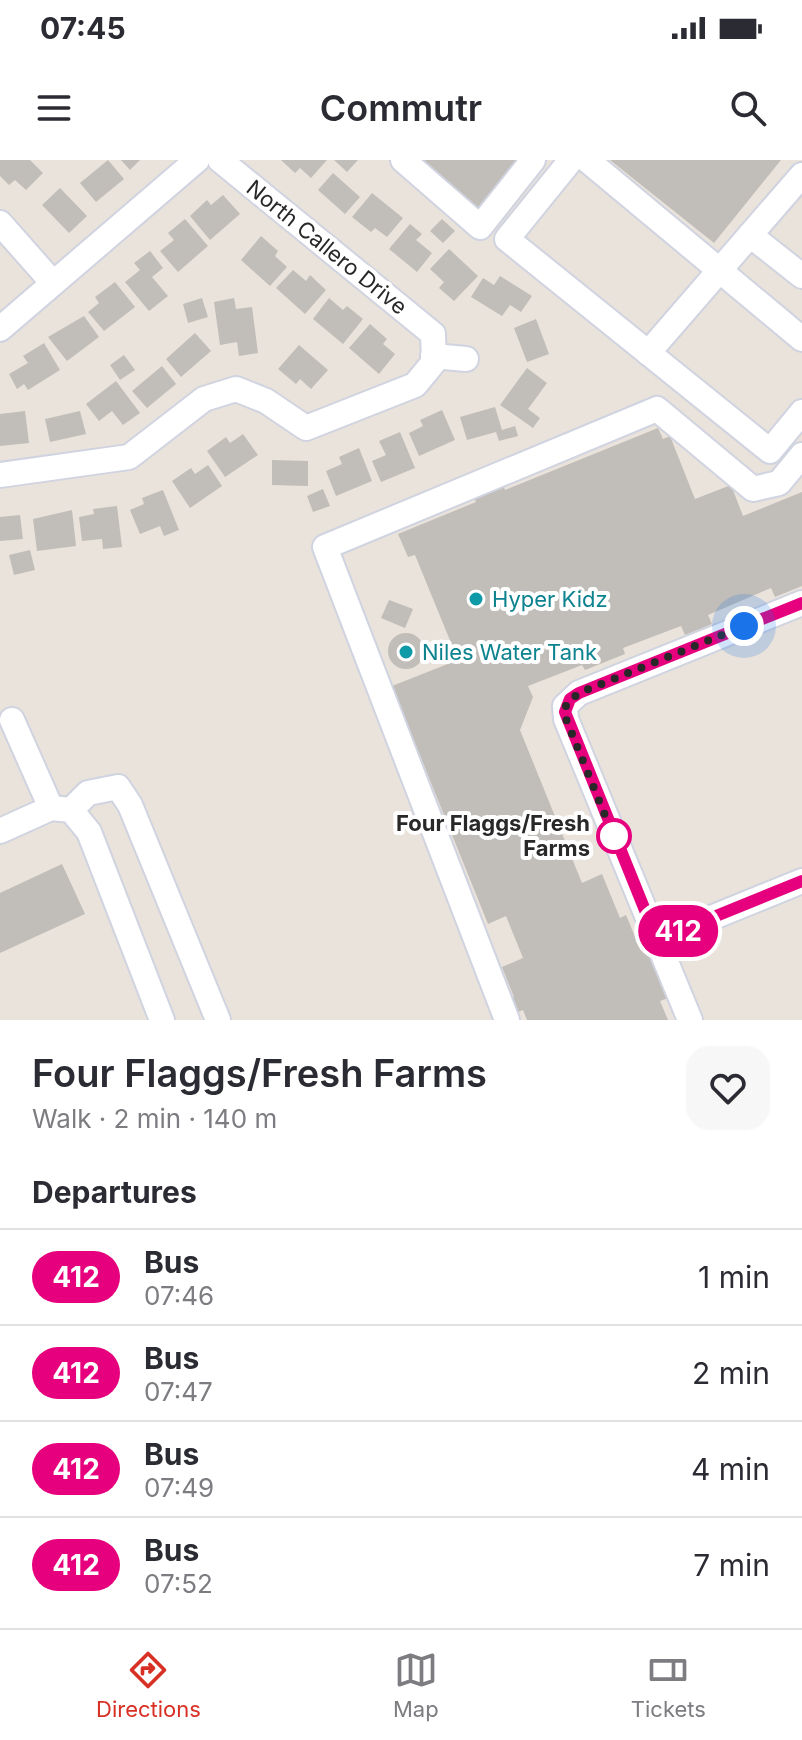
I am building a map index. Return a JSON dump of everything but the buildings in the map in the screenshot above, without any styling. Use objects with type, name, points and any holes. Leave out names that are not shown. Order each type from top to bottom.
[{"type":"street","points":[[0,329],[197,160]]},
{"type":"street","name":"North Callero Drive","points":[[220,160],[433,345]]},
{"type":"street","points":[[403,160],[480,227],[533,160]]},
{"type":"street","points":[[571,160],[507,239],[770,451],[802,412]]},
{"type":"street","points":[[587,160],[802,339]]},
{"type":"street","points":[[648,353],[802,175]]},
{"type":"street","points":[[0,223],[53,283]]},
{"type":"street","points":[[750,235],[802,276]]},
{"type":"street","points":[[0,475],[129,457],[204,399],[236,389],[266,401],[306,428],[415,385],[434,362],[433,345],[466,359]]},
{"type":"street","points":[[507,1020],[325,547],[657,409],[753,489],[779,483],[802,455]]},
{"type":"street","points":[[690,1020],[566,719],[566,704],[579,693],[802,603]]},
{"type":"street","points":[[12,720],[61,809],[89,832],[162,1020]]},
{"type":"street","points":[[0,831],[61,809],[88,793],[118,787],[130,805],[218,1020]]},
{"type":"street","points":[[657,940],[802,881]]},
{"type":"bus line","name":"412","points":[[802,603],[579,693],[566,704],[565,712],[657,940],[802,881]]},
{"type":"place","name":"Hyper Kidz","points":[[476,599]]},
{"type":"place","name":"Niles Water Tank","points":[[406,652]]},
{"type":"place","name":"Four Flaggs/Fresh Farms","points":[[614,836]]},
{"type":"route","points":[[614,836],[617,845],[566,719],[566,704],[579,693],[744,626]]}]
